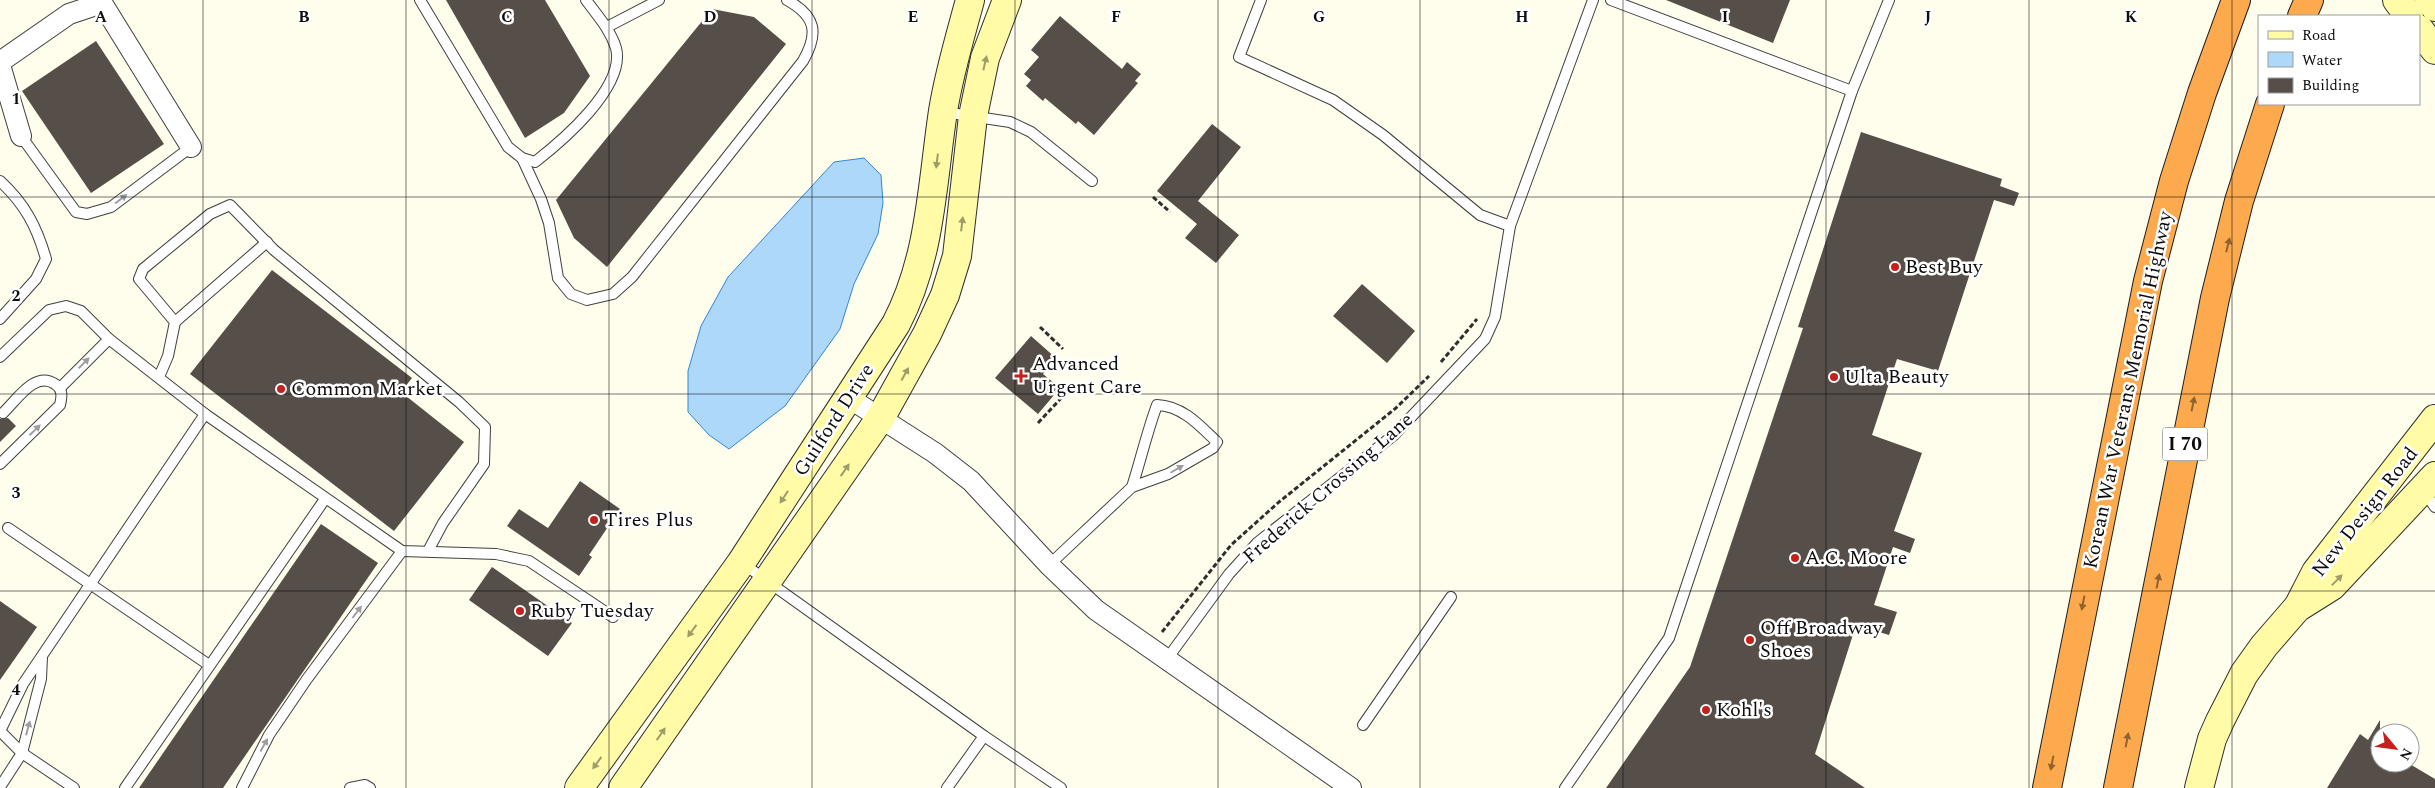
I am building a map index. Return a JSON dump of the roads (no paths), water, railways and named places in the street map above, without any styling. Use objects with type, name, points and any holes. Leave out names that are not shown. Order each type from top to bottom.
[{"type":"highway","points":[[2148,281],[2169,180],[2190,98],[2221,0]]},
{"type":"highway","name":"Korean War Veterans Memorial Highway","points":[[2047,788],[2148,281],[2174,181],[2202,93],[2236,0]]},
{"type":"highway","points":[[2302,15],[2309,0]]},
{"type":"highway","name":"I 70","points":[[2118,788],[2213,308],[2239,201],[2270,105]]},
{"type":"main road","name":"Guilford Drive","points":[[579,788],[741,563],[896,324],[911,295],[931,210],[949,74],[970,0]]},
{"type":"main road","name":"Guilford Drive","points":[[623,788],[881,417],[927,334],[945,295],[952,272],[962,227],[973,116],[985,58],[1007,0]]},
{"type":"main road","points":[[2429,0],[2435,8]]},
{"type":"main road","points":[[2420,30],[2435,50]]},
{"type":"main road","name":"New Design Road","points":[[2199,788],[2212,740],[2236,689],[2264,646],[2297,608],[2316,572],[2435,419]]},
{"type":"main road","name":"New Design Road","points":[[2297,608],[2332,586],[2431,491]]},
{"type":"street","points":[[21,136],[0,63],[69,14],[102,3],[191,147]]},
{"type":"street","points":[[849,398],[935,452],[971,481],[1049,564],[1096,610],[1351,788]]},
{"type":"lane","points":[[420,0],[508,147],[522,158],[535,162],[566,137],[597,101],[614,76],[616,50],[606,27],[586,0]]},
{"type":"lane","points":[[606,27],[659,0]]},
{"type":"lane","points":[[522,158],[541,199],[549,223],[558,278],[571,294],[587,300],[613,294],[632,276],[803,61],[813,43],[811,22],[799,7],[787,0]]},
{"type":"lane","points":[[1261,0],[1239,57],[1333,100],[1383,135],[1480,215],[1510,226]]},
{"type":"lane","name":"Frederick Crossing Lane","points":[[1167,659],[1229,574],[1257,542],[1394,435],[1485,339],[1495,317],[1510,226],[1593,0]]},
{"type":"lane","points":[[1611,0],[1852,91]]},
{"type":"lane","points":[[1565,788],[1669,638],[1852,91],[1888,0]]},
{"type":"lane","points":[[943,112],[1010,122],[1031,132],[1092,181]]},
{"type":"lane","points":[[21,136],[76,212],[87,214],[111,207],[191,147]]},
{"type":"lane","points":[[0,181],[17,197],[38,232],[46,259],[36,279],[0,319]]},
{"type":"lane","points":[[175,322],[139,279],[143,269],[210,214],[230,205],[274,250],[460,402],[485,427],[484,464],[443,523],[428,551]]},
{"type":"lane","points":[[159,378],[168,356],[175,322],[267,242]]},
{"type":"lane","points":[[0,357],[49,310],[66,306],[81,311],[109,339],[205,414],[402,551],[496,554],[530,561],[613,617]]},
{"type":"lane","points":[[60,388],[109,339]]},
{"type":"lane","points":[[0,464],[60,405],[62,398],[60,388],[54,383],[43,380],[32,383],[3,413]]},
{"type":"lane","points":[[1049,564],[1132,487],[1168,474],[1212,448],[1217,442],[1191,417],[1165,405],[1157,405],[1132,487]]},
{"type":"lane","points":[[74,788],[22,753],[0,731],[23,684],[205,414]]},
{"type":"lane","points":[[125,788],[325,499]]},
{"type":"lane","points":[[8,528],[209,665]]},
{"type":"lane","points":[[242,788],[270,735],[307,679],[402,551]]},
{"type":"lane","points":[[741,563],[1060,788]]},
{"type":"lane","points":[[1363,725],[1451,597]]},
{"type":"lane","points":[[0,787],[22,753],[41,679],[42,655]]},
{"type":"lane","points":[[948,788],[984,736]]},
{"type":"lane","points":[[350,788],[365,785],[370,788]]},
{"type":"water","points":[[864,158],[881,175],[883,203],[878,234],[854,284],[840,329],[785,406],[729,449],[709,435],[688,412],[688,371],[701,326],[728,277],[834,162]]},
{"type":"place","name":"Best Buy","points":[[1895,267]]},
{"type":"place","name":"Advanced Urgent Care","points":[[1021,376]]},
{"type":"place","name":"Ulta Beauty","points":[[1834,377]]},
{"type":"place","name":"Common Market","points":[[281,389]]},
{"type":"place","name":"Tires Plus","points":[[594,520]]},
{"type":"place","name":"A.C. Moore","points":[[1795,558]]},
{"type":"place","name":"Ruby Tuesday","points":[[520,611]]},
{"type":"place","name":"Off Broadway Shoes","points":[[1750,640]]},
{"type":"place","name":"Kohl's","points":[[1706,710]]}]
